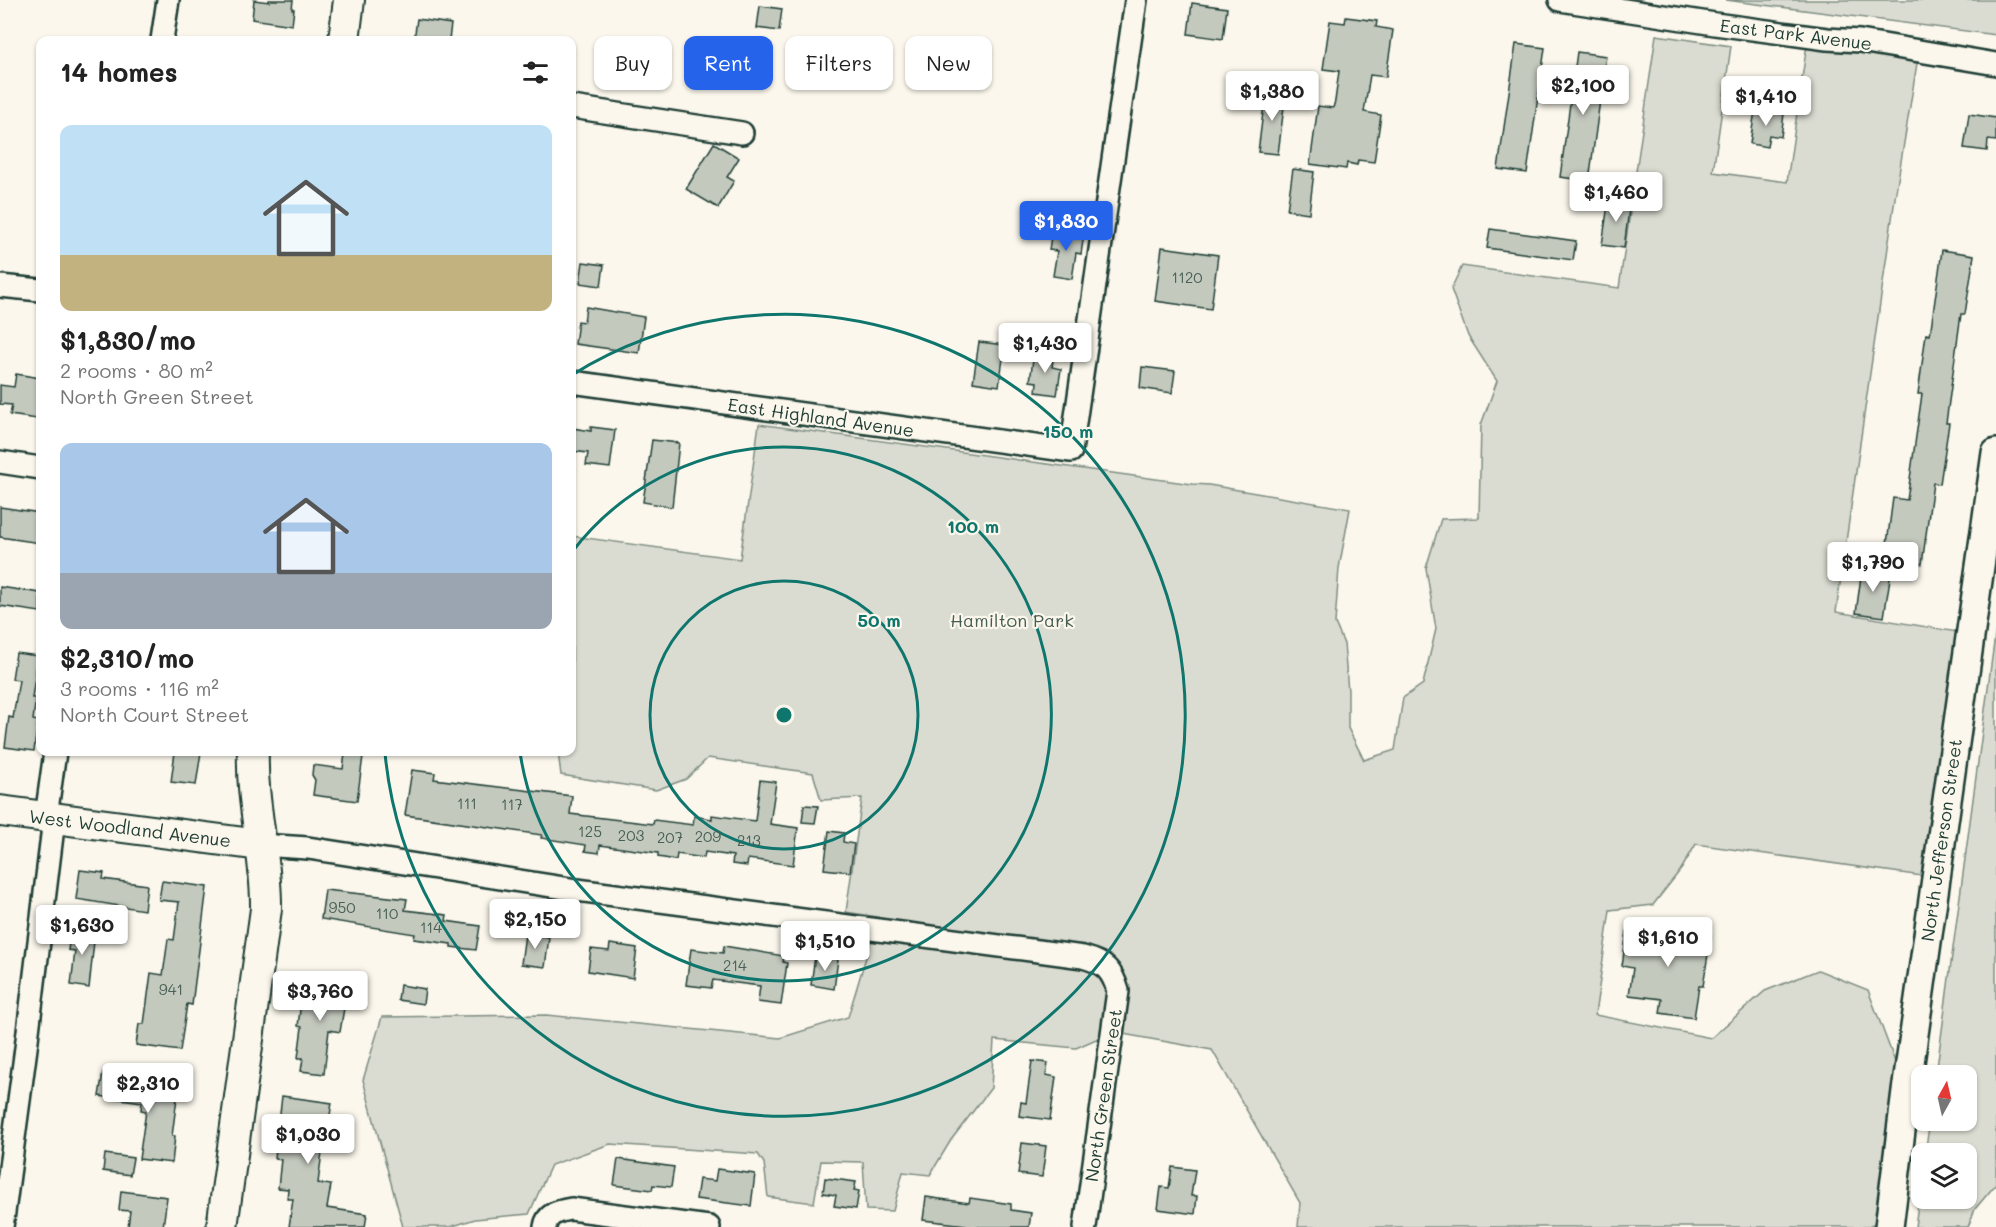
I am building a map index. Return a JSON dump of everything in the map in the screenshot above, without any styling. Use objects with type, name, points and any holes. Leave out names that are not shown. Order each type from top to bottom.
[{"type":"main road","points":[[344,36],[349,0]]},
{"type":"main road","points":[[222,1227],[266,909],[266,884],[260,845],[254,756]]},
{"type":"main road","name":"West Woodland Avenue","points":[[0,812],[260,845]]},
{"type":"street","points":[[163,36],[168,0]]},
{"type":"street","name":"East Highland Avenue","points":[[576,383],[1071,451],[1136,0]]},
{"type":"street","name":"East Park Avenue","points":[[1560,0],[1715,24],[1827,39],[1860,41],[1996,64]]},
{"type":"street","points":[[576,108],[742,133]]},
{"type":"street","points":[[0,286],[36,290]]},
{"type":"street","name":"North Jefferson Street","points":[[1889,1227],[1996,453]]},
{"type":"street","points":[[0,462],[36,467]]},
{"type":"street","points":[[2,1227],[9,1106],[50,818],[56,756]]},
{"type":"street","name":"North Green Street","points":[[260,845],[308,848],[587,891],[1095,960],[1113,975],[1118,991],[1085,1227]]},
{"type":"street","points":[[545,1227],[546,1221],[554,1212],[571,1209],[709,1227]]},
{"type":"green space","points":[[1726,0],[1996,0],[1996,35]]},
{"type":"green space","name":"Hamilton Park","points":[[1656,35],[1731,46],[1713,172],[1787,182],[1808,37],[1919,51],[1895,198],[1836,612],[1970,634],[1936,878],[1696,844],[1682,868],[1653,905],[1610,910],[1595,1015],[1711,1038],[1765,991],[1818,970],[1868,990],[1906,1091],[1891,1215],[1869,1227],[1298,1227],[1300,1203],[1212,1050],[1112,1032],[1076,1048],[994,1040],[991,1088],[951,1140],[930,1175],[903,1172],[893,1211],[866,1210],[863,1162],[821,1161],[814,1203],[768,1197],[764,1163],[758,1154],[610,1144],[551,1165],[529,1214],[475,1219],[450,1227],[403,1227],[363,1080],[382,1017],[546,1015],[780,1038],[848,1017],[878,917],[846,912],[862,798],[821,800],[813,773],[708,758],[686,779],[656,790],[561,775],[559,756],[576,756],[576,537],[740,559],[759,424],[1209,485],[1350,509],[1339,568],[1335,623],[1344,644],[1348,728],[1364,760],[1395,750],[1403,698],[1423,684],[1436,629],[1426,568],[1441,519],[1479,518],[1481,425],[1497,381],[1468,336],[1451,289],[1462,266],[1619,288]]},
{"type":"green space","points":[[1996,628],[1996,1184],[1977,1207],[1977,1143],[1927,1143],[1928,1131],[1977,1131],[1977,1065],[1937,1065]]},
{"type":"green space","points":[[1917,1209],[1975,1209],[1968,1227],[1915,1227]]},
{"type":"building","points":[[254,0],[269,2],[269,0],[293,0],[292,25],[252,19]]},
{"type":"building","points":[[1192,3],[1227,8],[1223,39],[1188,34]]},
{"type":"building","points":[[760,6],[782,9],[779,31],[757,28]]},
{"type":"building","points":[[1346,17],[1377,21],[1376,27],[1393,30],[1386,77],[1370,75],[1364,112],[1381,115],[1374,162],[1358,160],[1357,165],[1347,163],[1346,169],[1310,164],[1318,106],[1333,108],[1335,101],[1339,71],[1323,69],[1330,21],[1345,23]]},
{"type":"building","points":[[417,19],[451,24],[450,36],[415,36]]},
{"type":"building","points":[[1516,44],[1545,48],[1527,173],[1498,169]]},
{"type":"building","points":[[1577,52],[1606,56],[1589,181],[1560,177]]},
{"type":"building","points":[[1266,89],[1286,91],[1278,154],[1258,152]]},
{"type":"building","points":[[1755,110],[1784,114],[1781,137],[1769,135],[1767,147],[1750,144]]},
{"type":"building","points":[[1969,114],[1996,118],[1996,141],[1988,140],[1987,151],[1964,148]]},
{"type":"building","points":[[714,143],[739,158],[727,177],[734,181],[718,208],[686,189]]},
{"type":"building","points":[[1293,169],[1314,172],[1309,213],[1287,210]]},
{"type":"building","points":[[1609,198],[1630,201],[1624,248],[1602,245]]},
{"type":"building","points":[[1490,229],[1576,241],[1573,260],[1487,248]]},
{"type":"building","points":[[1052,230],[1084,234],[1081,254],[1076,253],[1072,279],[1053,276],[1057,251],[1049,250]]},
{"type":"building","points":[[1162,247],[1218,255],[1211,309],[1155,301]]},
{"type":"building","points":[[1942,250],[1974,255],[1965,314],[1961,314],[1940,484],[1933,483],[1922,564],[1885,559],[1893,498],[1907,500],[1922,394],[1918,394],[1926,334],[1930,335]]},
{"type":"building","points":[[583,262],[604,265],[601,286],[580,283]]},
{"type":"building","points":[[586,307],[644,317],[639,353],[576,344],[578,321],[584,322]]},
{"type":"building","points":[[979,342],[1005,345],[999,386],[973,382]]},
{"type":"building","points":[[1034,352],[1054,354],[1052,367],[1061,369],[1057,395],[1036,392],[1037,382],[1030,381]]},
{"type":"building","points":[[1142,367],[1175,371],[1172,393],[1140,388]]},
{"type":"building","points":[[16,374],[36,377],[36,419],[10,415],[12,405],[0,404],[0,385],[14,387]]},
{"type":"building","points":[[591,427],[615,430],[610,468],[586,465],[588,453],[576,452],[576,429],[591,431]]},
{"type":"building","points":[[652,440],[679,443],[672,507],[643,502]]},
{"type":"building","points":[[0,507],[36,512],[36,542],[0,537]]},
{"type":"building","points":[[1862,569],[1891,572],[1884,617],[1856,613]]},
{"type":"building","points":[[0,587],[36,592],[36,611],[0,606]]},
{"type":"building","points":[[16,653],[36,656],[32,698],[36,698],[33,720],[36,721],[34,751],[5,747],[9,717],[13,718],[19,680],[12,679]]},
{"type":"building","points":[[174,756],[200,756],[196,785],[171,782]]},
{"type":"building","points":[[345,756],[363,756],[357,801],[313,795],[315,780],[312,775],[313,765],[343,769]]},
{"type":"building","points":[[412,770],[435,773],[434,779],[572,796],[570,814],[653,824],[654,820],[693,825],[694,816],[712,819],[712,815],[755,821],[760,780],[776,782],[770,824],[798,828],[793,865],[748,859],[747,866],[732,864],[733,856],[705,852],[704,858],[677,854],[676,860],[658,857],[658,853],[600,845],[599,853],[585,851],[586,845],[541,838],[542,835],[405,815]]},
{"type":"building","points":[[804,805],[818,806],[815,823],[802,822]]},
{"type":"building","points":[[829,831],[844,833],[843,842],[854,844],[850,872],[824,869]]},
{"type":"building","points":[[80,870],[104,873],[103,879],[147,885],[144,910],[76,899]]},
{"type":"building","points":[[162,881],[207,887],[192,1005],[187,1004],[180,1051],[136,1045],[139,1024],[144,1024],[151,973],[163,975],[168,939],[174,940],[179,902],[159,900]]},
{"type":"building","points":[[325,890],[407,899],[405,910],[447,915],[446,921],[480,926],[476,950],[414,939],[415,934],[321,919]]},
{"type":"building","points":[[1661,928],[1711,935],[1703,986],[1699,986],[1694,1018],[1660,1013],[1662,999],[1629,995],[1633,968],[1622,966],[1627,931],[1660,935]]},
{"type":"building","points":[[71,929],[95,932],[89,988],[71,985],[75,951],[68,950]]},
{"type":"building","points":[[525,934],[549,937],[545,967],[521,964]]},
{"type":"building","points":[[610,944],[637,948],[633,978],[588,971],[591,949],[609,951]]},
{"type":"building","points":[[724,946],[784,956],[783,962],[787,963],[781,1005],[758,1002],[760,986],[713,980],[711,988],[686,985],[691,949],[723,953]]},
{"type":"building","points":[[815,956],[838,959],[834,989],[811,985]]},
{"type":"building","points":[[313,974],[343,978],[339,1007],[344,1008],[340,1032],[329,1030],[324,1074],[301,1071],[303,1058],[298,1058],[302,1027],[298,1026],[301,1002],[309,1003]]},
{"type":"building","points":[[400,985],[425,989],[423,1004],[398,1000]]},
{"type":"building","points":[[1032,1061],[1048,1063],[1046,1075],[1056,1077],[1050,1120],[1019,1116],[1021,1102],[1026,1103]]},
{"type":"building","points":[[103,1072],[126,1075],[125,1083],[178,1090],[172,1136],[175,1136],[172,1163],[139,1159],[146,1111],[141,1110],[142,1102],[99,1096]]},
{"type":"building","points":[[282,1096],[332,1103],[329,1121],[326,1121],[318,1183],[331,1185],[327,1208],[367,1214],[365,1227],[289,1227],[293,1199],[287,1199],[288,1189],[278,1188],[281,1159],[275,1158]]},
{"type":"building","points":[[1022,1143],[1046,1146],[1042,1177],[1018,1174]]},
{"type":"building","points":[[105,1154],[133,1158],[130,1175],[103,1171]]},
{"type":"building","points":[[618,1159],[674,1167],[671,1187],[653,1185],[652,1190],[614,1185]]},
{"type":"building","points":[[1172,1167],[1195,1170],[1191,1196],[1197,1196],[1195,1214],[1158,1209],[1161,1187],[1169,1188]]},
{"type":"building","points":[[717,1169],[755,1174],[751,1206],[696,1199],[699,1179],[715,1181]]},
{"type":"building","points":[[825,1178],[856,1182],[854,1190],[859,1191],[856,1209],[834,1206],[836,1195],[823,1193]]},
{"type":"building","points":[[121,1191],[167,1197],[163,1227],[128,1227],[130,1211],[119,1210]]},
{"type":"building","points":[[926,1197],[969,1203],[970,1198],[1011,1204],[1011,1210],[1031,1213],[1029,1227],[966,1227],[966,1225],[923,1220]]}]
